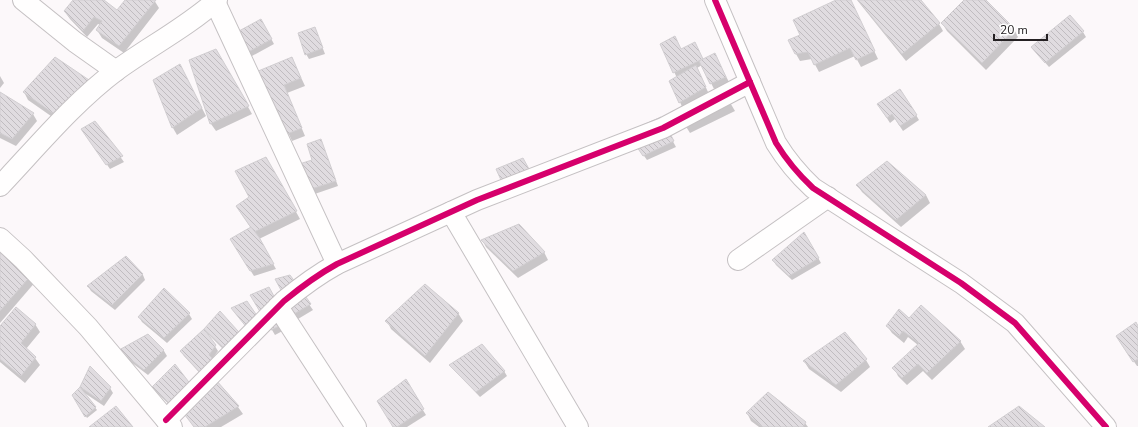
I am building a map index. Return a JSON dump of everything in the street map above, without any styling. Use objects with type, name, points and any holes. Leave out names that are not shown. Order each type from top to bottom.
[{"type":"street","points":[[23,0],[75,42],[116,71]]},
{"type":"street","points":[[714,0],[776,143],[798,175],[813,188],[961,283],[1015,323],[1106,427]]},
{"type":"street","points":[[0,186],[79,103],[116,71],[199,15],[216,1],[337,264]]},
{"type":"street","points":[[0,238],[23,259],[88,328],[169,424],[278,307],[302,286],[320,274],[337,264],[509,187],[642,138],[750,82]]},
{"type":"street","points":[[738,260],[828,197]]},
{"type":"street","points":[[451,212],[578,427]]},
{"type":"street","points":[[278,307],[356,427]]},
{"type":"building","points":[[73,0],[104,0],[117,10],[125,0],[156,0],[119,46],[96,30],[102,21],[94,17],[83,31],[64,11]]},
{"type":"building","points":[[836,0],[851,0],[875,51],[856,60],[850,48],[814,65],[808,52],[795,54],[788,40],[800,35],[793,20]]},
{"type":"building","points":[[858,0],[921,0],[940,23],[902,54]]},
{"type":"building","points":[[964,0],[986,0],[1015,29],[982,63],[941,23]]},
{"type":"building","points":[[1070,15],[1084,31],[1045,63],[1031,47]]},
{"type":"building","points":[[261,19],[272,39],[239,57],[228,37]]},
{"type":"building","points":[[315,27],[323,48],[305,55],[298,33]]},
{"type":"building","points":[[675,36],[681,49],[695,42],[703,59],[673,73],[660,44]]},
{"type":"building","points":[[216,49],[249,106],[210,124],[189,60]]},
{"type":"building","points":[[715,53],[726,77],[710,84],[699,61]]},
{"type":"building","points":[[55,57],[89,80],[57,116],[23,92]]},
{"type":"building","points":[[292,57],[301,78],[284,85],[302,128],[287,134],[277,109],[267,113],[251,74]]},
{"type":"building","points":[[180,64],[202,108],[172,128],[153,80]]},
{"type":"building","points":[[696,65],[706,87],[679,103],[669,81]]},
{"type":"building","points":[[900,89],[917,115],[900,126],[892,114],[887,118],[877,104]]},
{"type":"building","points":[[0,92],[34,113],[12,139],[0,133]]},
{"type":"building","points":[[661,117],[674,141],[643,156],[627,132]]},
{"type":"building","points":[[95,121],[123,156],[106,165],[81,129]]},
{"type":"building","points":[[321,139],[336,181],[302,192],[293,166],[312,160],[307,144]]},
{"type":"building","points":[[266,157],[297,211],[254,232],[236,206],[249,197],[235,171]]},
{"type":"building","points":[[523,158],[529,169],[501,180],[496,169]]},
{"type":"building","points":[[887,161],[926,195],[896,220],[856,185]]},
{"type":"building","points":[[519,224],[545,252],[513,271],[481,240]]},
{"type":"building","points":[[251,227],[259,237],[274,264],[250,271],[230,239]]},
{"type":"building","points":[[804,232],[819,258],[789,276],[772,260]]},
{"type":"building","points":[[0,243],[34,272],[0,311]]},
{"type":"building","points":[[126,256],[143,274],[112,305],[87,286]]},
{"type":"building","points":[[290,275],[311,304],[294,314],[275,279]]},
{"type":"building","points":[[425,284],[459,313],[425,356],[385,321]]},
{"type":"building","points":[[269,287],[288,322],[271,330],[250,295]]},
{"type":"building","points":[[164,288],[190,313],[164,338],[138,317]]},
{"type":"building","points":[[247,301],[262,323],[252,334],[231,308]]},
{"type":"building","points":[[921,305],[961,341],[927,373],[918,364],[902,378],[892,368],[919,343],[903,331],[899,336],[886,326],[899,309],[909,318]]},
{"type":"building","points":[[16,307],[36,324],[21,343],[36,357],[21,376],[0,359],[0,326]]},
{"type":"building","points":[[220,311],[246,340],[231,355],[204,329]]},
{"type":"building","points":[[1136,322],[1138,326],[1138,359],[1133,362],[1116,336]]},
{"type":"building","points":[[204,329],[216,345],[209,355],[220,366],[206,379],[180,351]]},
{"type":"building","points":[[845,332],[867,359],[836,385],[803,361]]},
{"type":"building","points":[[148,334],[164,350],[144,370],[119,350]]},
{"type":"building","points":[[482,344],[505,371],[476,392],[449,365]]},
{"type":"building","points":[[175,364],[195,390],[171,405],[152,387]]},
{"type":"building","points":[[90,366],[111,387],[101,401],[80,387]]},
{"type":"building","points":[[406,379],[424,409],[397,427],[393,427],[377,401]]},
{"type":"building","points":[[216,380],[239,406],[205,427],[194,427],[179,407]]},
{"type":"building","points":[[80,387],[96,407],[85,417],[72,395]]},
{"type":"building","points":[[768,392],[806,422],[803,427],[763,427],[746,413]]},
{"type":"building","points":[[116,406],[133,427],[89,427]]},
{"type":"building","points":[[1019,406],[1045,427],[988,427]]},
{"type":"cycle path","points":[[715,0],[776,143],[784,156],[798,172],[813,188],[961,283],[1015,323],[1106,427]]},
{"type":"cycle path","points":[[166,420],[284,301],[309,281],[330,268],[477,200],[663,128],[750,82]]}]
